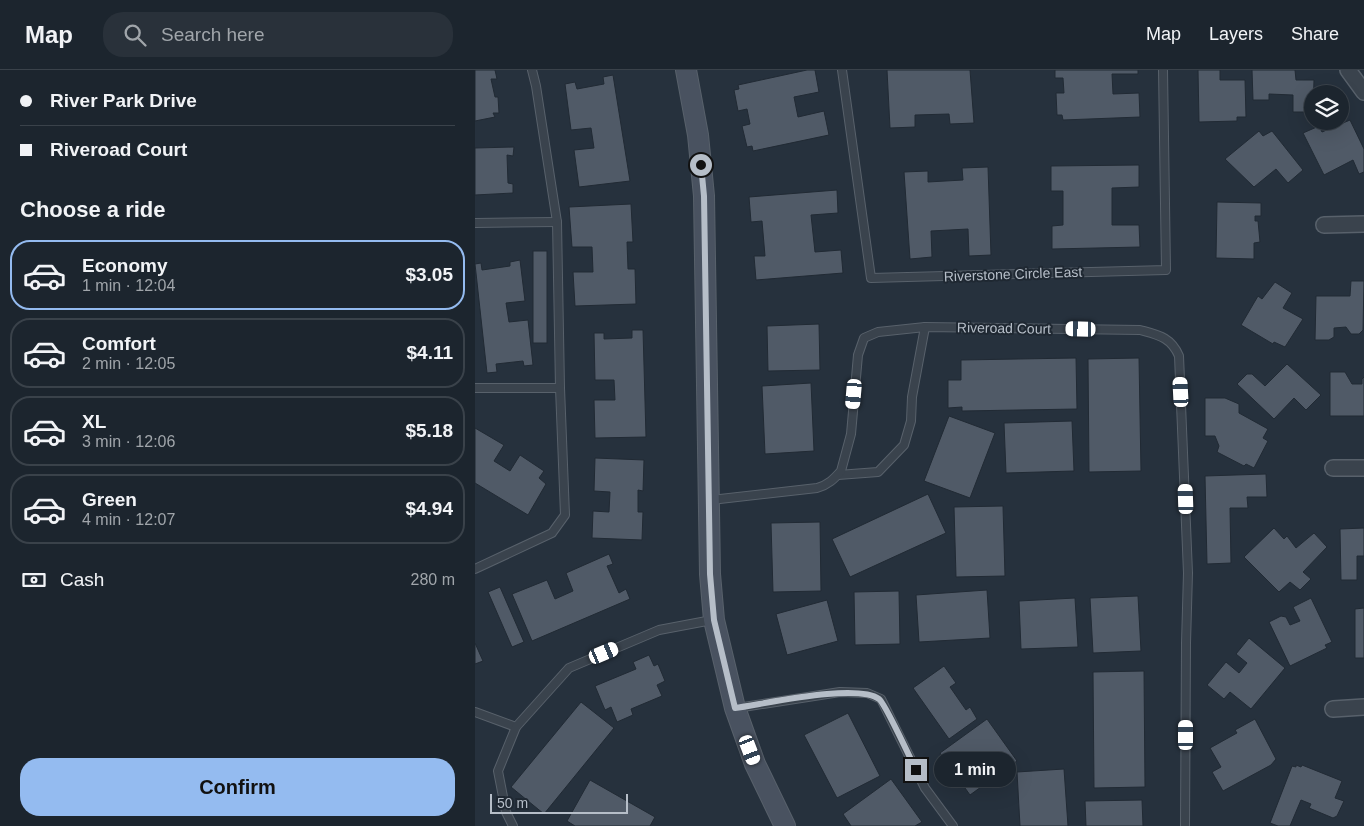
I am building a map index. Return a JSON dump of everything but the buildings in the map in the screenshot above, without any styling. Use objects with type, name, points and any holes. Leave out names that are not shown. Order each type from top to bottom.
[{"type":"street","points":[[686,70],[698,135],[704,196],[710,574],[714,620],[735,708],[755,764],[785,826]]},
{"type":"street","points":[[1348,70],[1364,92]]},
{"type":"street","points":[[1324,225],[1364,224]]},
{"type":"street","points":[[1333,468],[1364,468]]},
{"type":"street","points":[[1333,709],[1364,707]]},
{"type":"lane","points":[[475,569],[552,533],[565,515],[560,388],[557,222],[532,70]]},
{"type":"lane","name":"Riverstone Circle East","points":[[842,70],[871,278],[1166,270],[1163,70]]},
{"type":"lane","points":[[475,223],[557,222]]},
{"type":"lane","points":[[709,500],[817,488],[828,485],[838,475],[878,472],[904,445],[911,421],[912,397],[925,327]]},
{"type":"lane","name":"Riveroad Court","points":[[838,475],[841,471],[851,434],[858,355],[865,338],[878,332],[925,327],[1140,330],[1160,335],[1175,346],[1179,356],[1188,573],[1185,826]]},
{"type":"lane","points":[[475,388],[560,388]]},
{"type":"lane","points":[[513,826],[506,812],[498,771],[515,727],[569,668],[659,630],[714,620]]},
{"type":"lane","points":[[735,708],[840,692],[867,693],[881,699],[925,788],[953,826]]},
{"type":"lane","points":[[475,712],[515,727]]},
{"type":"route","points":[[701,165],[704,196],[710,574],[714,620],[735,708],[840,692],[867,693],[881,699],[916,770]]}]
